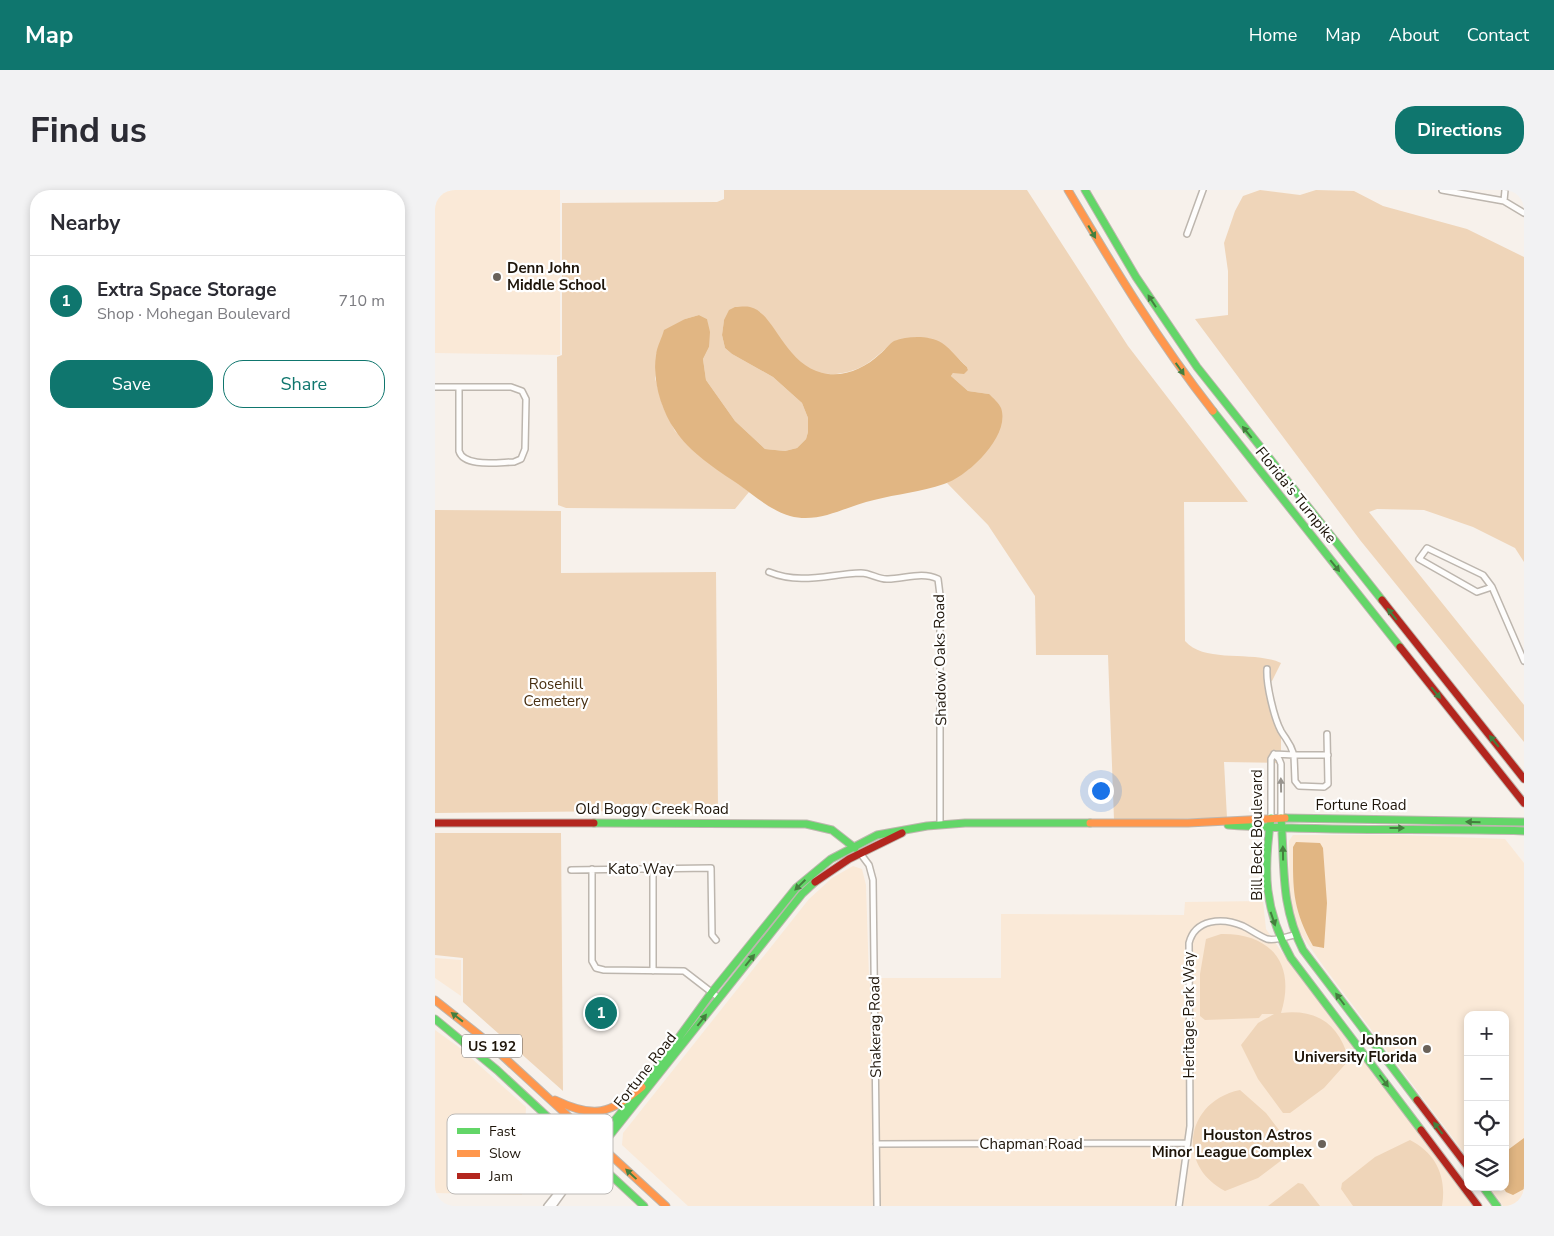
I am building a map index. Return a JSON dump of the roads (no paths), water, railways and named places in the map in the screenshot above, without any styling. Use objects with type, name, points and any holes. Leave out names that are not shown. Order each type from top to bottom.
[{"type":"main road","name":"Florida's Turnpike","points":[[1068,190],[1124,285],[1185,375],[1524,803]]},
{"type":"main road","name":"Florida's Turnpike","points":[[1085,190],[1136,277],[1197,366],[1524,779]]},
{"type":"main road","name":"Fortune Road","points":[[613,1126],[712,992],[797,888],[815,871],[853,846],[877,835],[940,824],[1197,823],[1271,818],[1523,822]]},
{"type":"main road","name":"Bill Beck Boulevard","points":[[1271,818],[1269,828],[1269,897],[1271,913],[1291,958],[1478,1206]]},
{"type":"main road","name":"Bill Beck Boulevard","points":[[1281,818],[1285,904],[1294,935],[1303,950],[1464,1162]]},
{"type":"main road","name":"Old Boggy Creek Road","points":[[435,823],[806,824],[832,830],[860,852]]},
{"type":"main road","name":"Fortune Road","points":[[1197,823],[1269,828],[1524,831]]},
{"type":"main road","name":"Fortune Road","points":[[613,1128],[802,894],[818,878],[860,852],[911,829]]},
{"type":"main road","name":"US 192","points":[[435,1000],[483,1038],[565,1114]]},
{"type":"main road","name":"US 192","points":[[435,1018],[475,1051],[544,1114]]},
{"type":"main road","points":[[546,1096],[577,1111],[604,1112],[617,1107],[642,1088]]},
{"type":"main road","name":"US 192","points":[[613,1158],[666,1206]]},
{"type":"main road","name":"US 192","points":[[613,1177],[644,1206]]},
{"type":"main road","points":[[1486,1191],[1497,1206]]},
{"type":"street","points":[[1187,234],[1203,190]]},
{"type":"street","points":[[1442,190],[1504,200],[1524,213]]},
{"type":"street","points":[[1504,200],[1505,190]]},
{"type":"street","points":[[435,387],[511,387],[525,394],[525,449],[521,459],[514,462],[469,462],[462,458],[459,451],[459,388]]},
{"type":"street","points":[[1492,587],[1477,592],[1419,560],[1427,548],[1483,575],[1492,587],[1524,661]]},
{"type":"street","name":"Shadow Oaks Road","points":[[769,572],[783,577],[799,579],[860,573],[887,580],[903,576],[933,576],[938,578],[941,605],[940,824]]},
{"type":"street","points":[[1267,669],[1266,680],[1281,731],[1290,741],[1294,755],[1295,781],[1299,786],[1324,786],[1328,784],[1327,734]]},
{"type":"street","points":[[1274,754],[1328,755]]},
{"type":"street","name":"Bill Beck Boulevard","points":[[1271,818],[1271,760],[1274,754],[1279,758],[1281,764],[1281,818]]},
{"type":"street","points":[[1348,828],[1349,818]]},
{"type":"street","name":"Shakerag Road","points":[[860,852],[869,865],[873,880],[877,1206]]},
{"type":"street","name":"Kato Way","points":[[571,870],[711,868],[712,935],[716,940]]},
{"type":"street","points":[[592,869],[592,960],[596,968],[604,970],[684,971],[719,998]]},
{"type":"street","points":[[653,869],[653,971]]},
{"type":"street","name":"Heritage Park Way","points":[[1179,1206],[1186,1143],[1190,1126],[1189,943],[1191,934],[1198,926],[1209,922],[1221,922],[1241,926],[1268,939],[1281,939],[1294,935]]},
{"type":"street","name":"Chapman Road","points":[[877,1144],[1186,1143]]},
{"type":"street","points":[[547,1206],[556,1194]]},
{"type":"street","points":[[553,1206],[562,1194]]},
{"type":"place","name":"Denn John Middle School","points":[[497,277]]},
{"type":"place","name":"Extra Space Storage","points":[[601,1013]]},
{"type":"place","name":"Johnson University Florida","points":[[1427,1049]]},
{"type":"place","name":"Houston Astros Minor League Complex","points":[[1322,1144]]},
{"type":"park label","name":"Rosehill Cemetery","points":[[556,692]]}]
